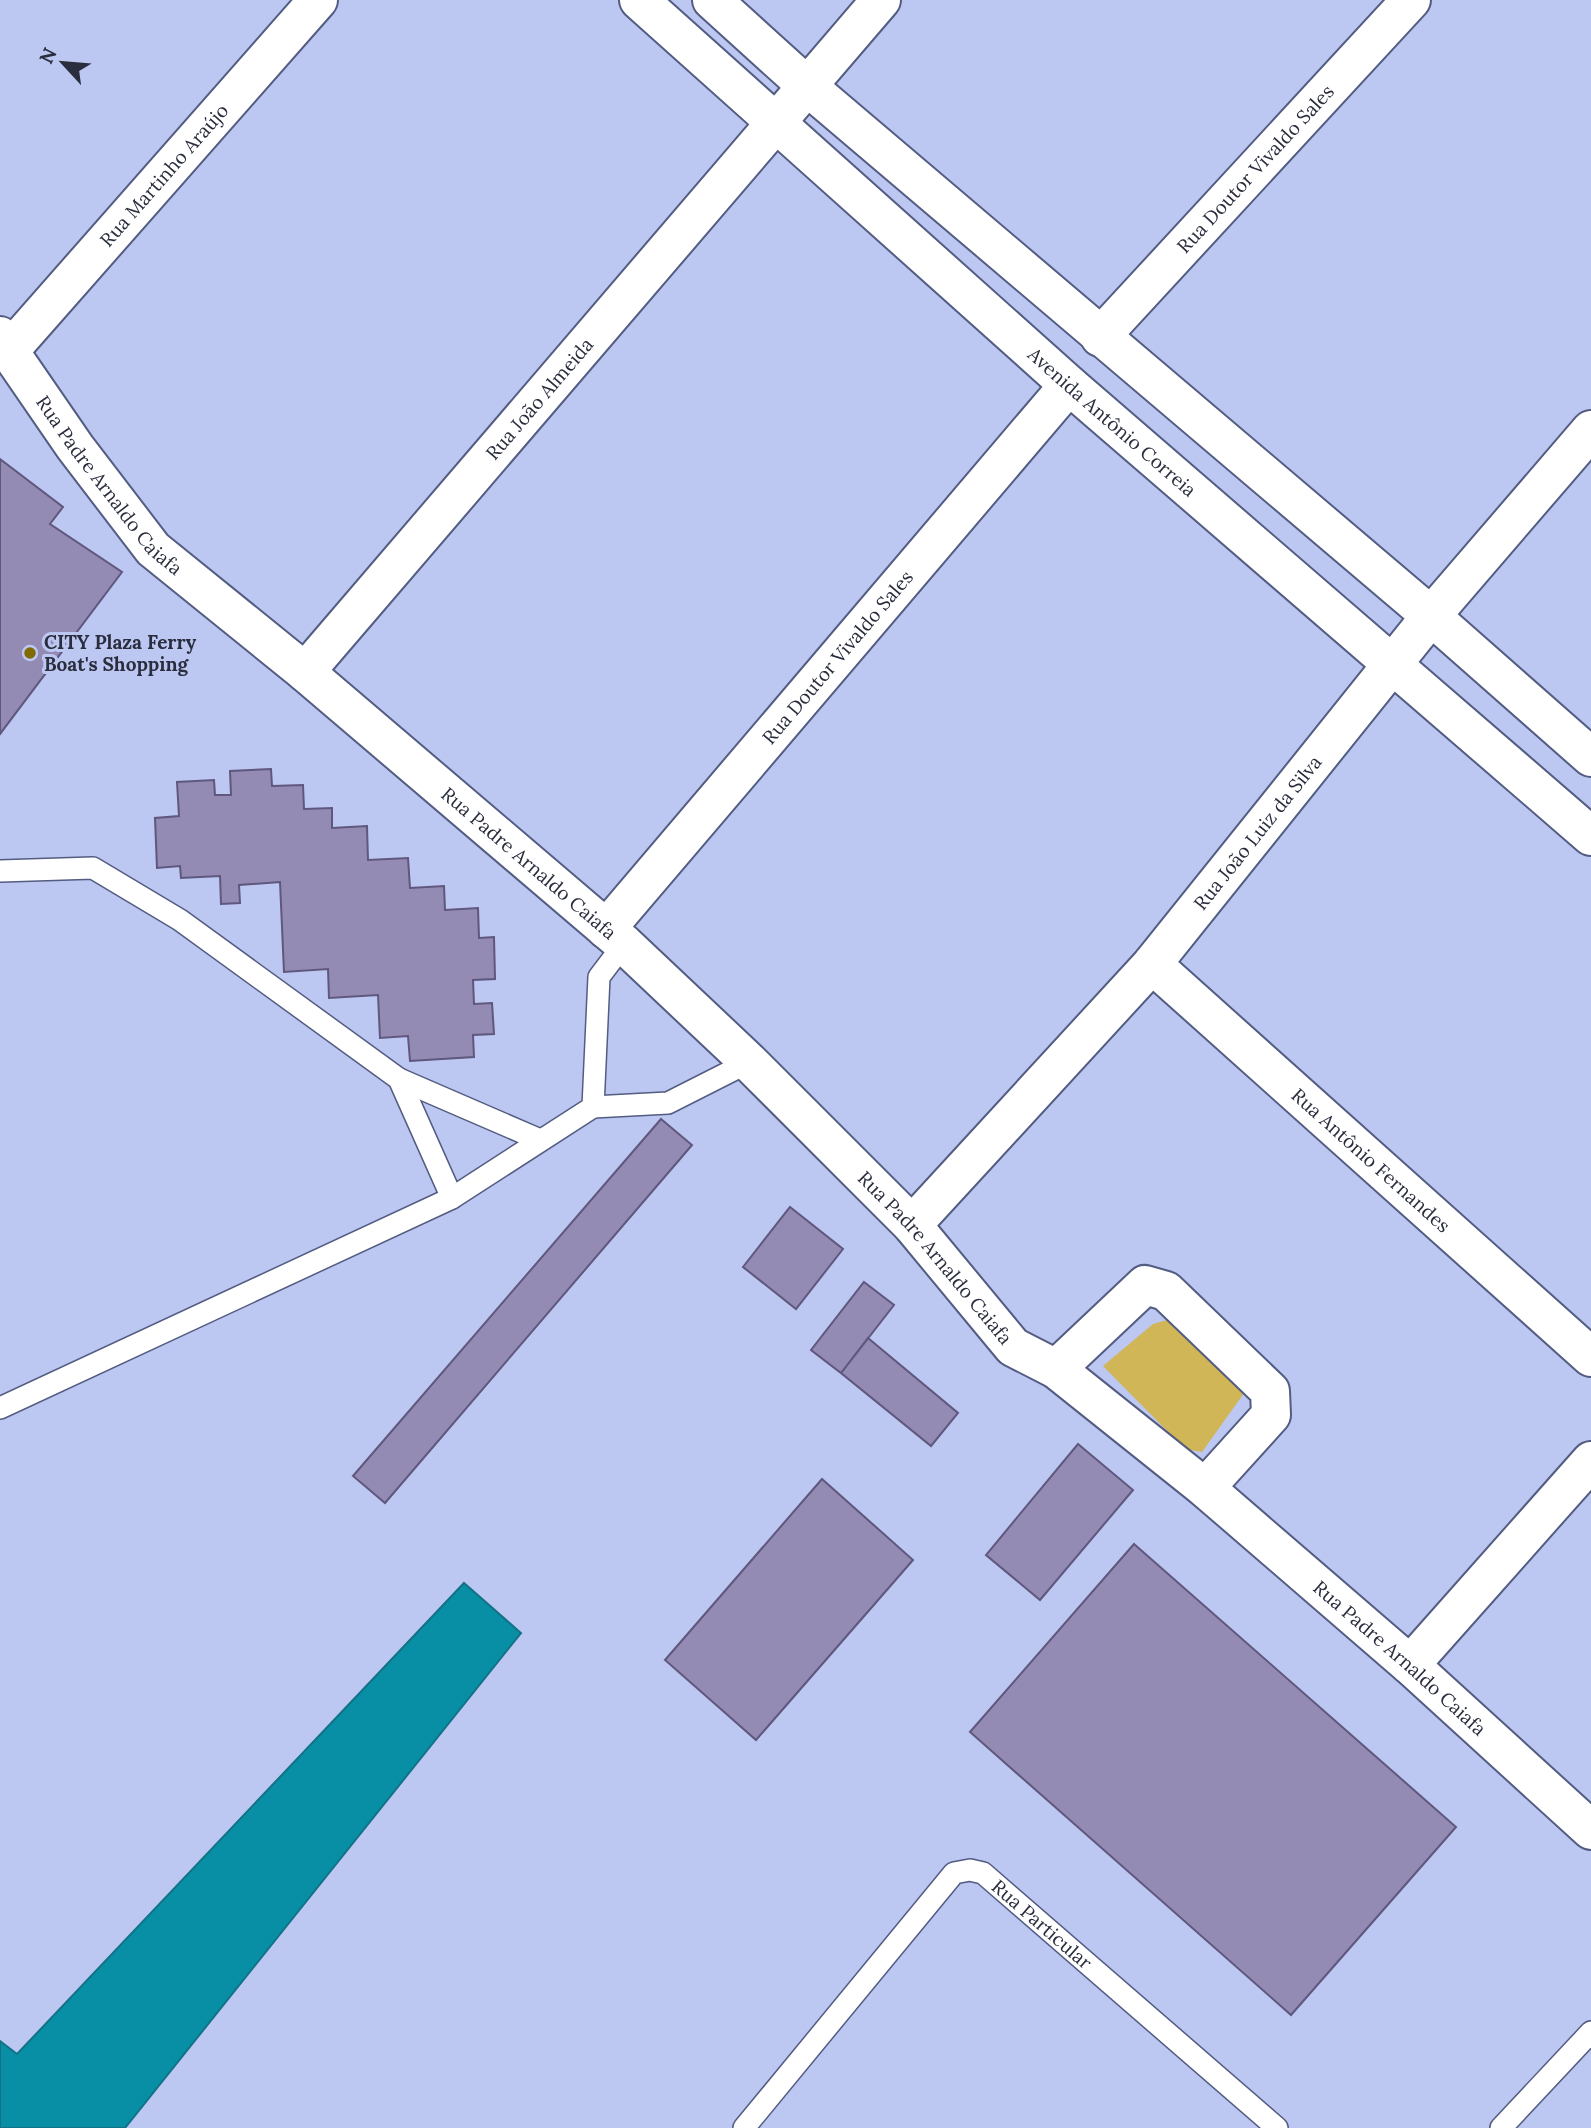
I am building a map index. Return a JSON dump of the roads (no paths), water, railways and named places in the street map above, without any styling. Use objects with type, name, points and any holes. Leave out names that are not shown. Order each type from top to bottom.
[{"type":"street","name":"Rua Martinho Araújo","points":[[3,346],[318,0]]},
{"type":"street","name":"Avenida Antônio Correia","points":[[639,0],[1069,385],[1591,836]]},
{"type":"street","points":[[712,0],[807,86],[1431,616],[1591,757]]},
{"type":"street","points":[[807,86],[881,0]]},
{"type":"street","name":"Rua Doutor Vivaldo Sales","points":[[1100,337],[1411,0]]},
{"type":"street","name":"Rua João Almeida","points":[[305,672],[807,86]]},
{"type":"street","name":"Rua Padre Arnaldo Caiafa","points":[[3,346],[75,447],[153,549],[305,672],[615,937],[749,1062],[912,1225],[1013,1348],[1056,1369],[1205,1488],[1410,1665],[1591,1830]]},
{"type":"street","name":"Rua Doutor Vivaldo Sales","points":[[615,937],[1069,385]]},
{"type":"street","name":"Rua João Luiz da Silva","points":[[912,1225],[1152,964],[1431,616],[1591,430]]},
{"type":"street","name":"Rua Antônio Fernandes","points":[[1152,964],[1591,1357]]},
{"type":"street","points":[[1056,1369],[1145,1285],[1167,1291],[1270,1391],[1271,1415],[1205,1488]]},
{"type":"street","points":[[1410,1665],[1591,1461]]},
{"type":"lane","points":[[0,871],[93,868],[180,920],[399,1079],[540,1140]]},
{"type":"lane","points":[[593,1107],[599,977],[615,937]]},
{"type":"lane","points":[[0,1408],[452,1198],[593,1107],[668,1103],[749,1062]]},
{"type":"lane","points":[[399,1079],[452,1198]]},
{"type":"lane","name":"Rua Particular","points":[[744,2128],[954,1873],[970,1870],[983,1873],[1277,2128]]},
{"type":"lane","points":[[1501,2128],[1591,2032]]},
{"type":"place","name":"CITY Plaza Ferry Boat's Shopping","points":[[30,653]]}]
